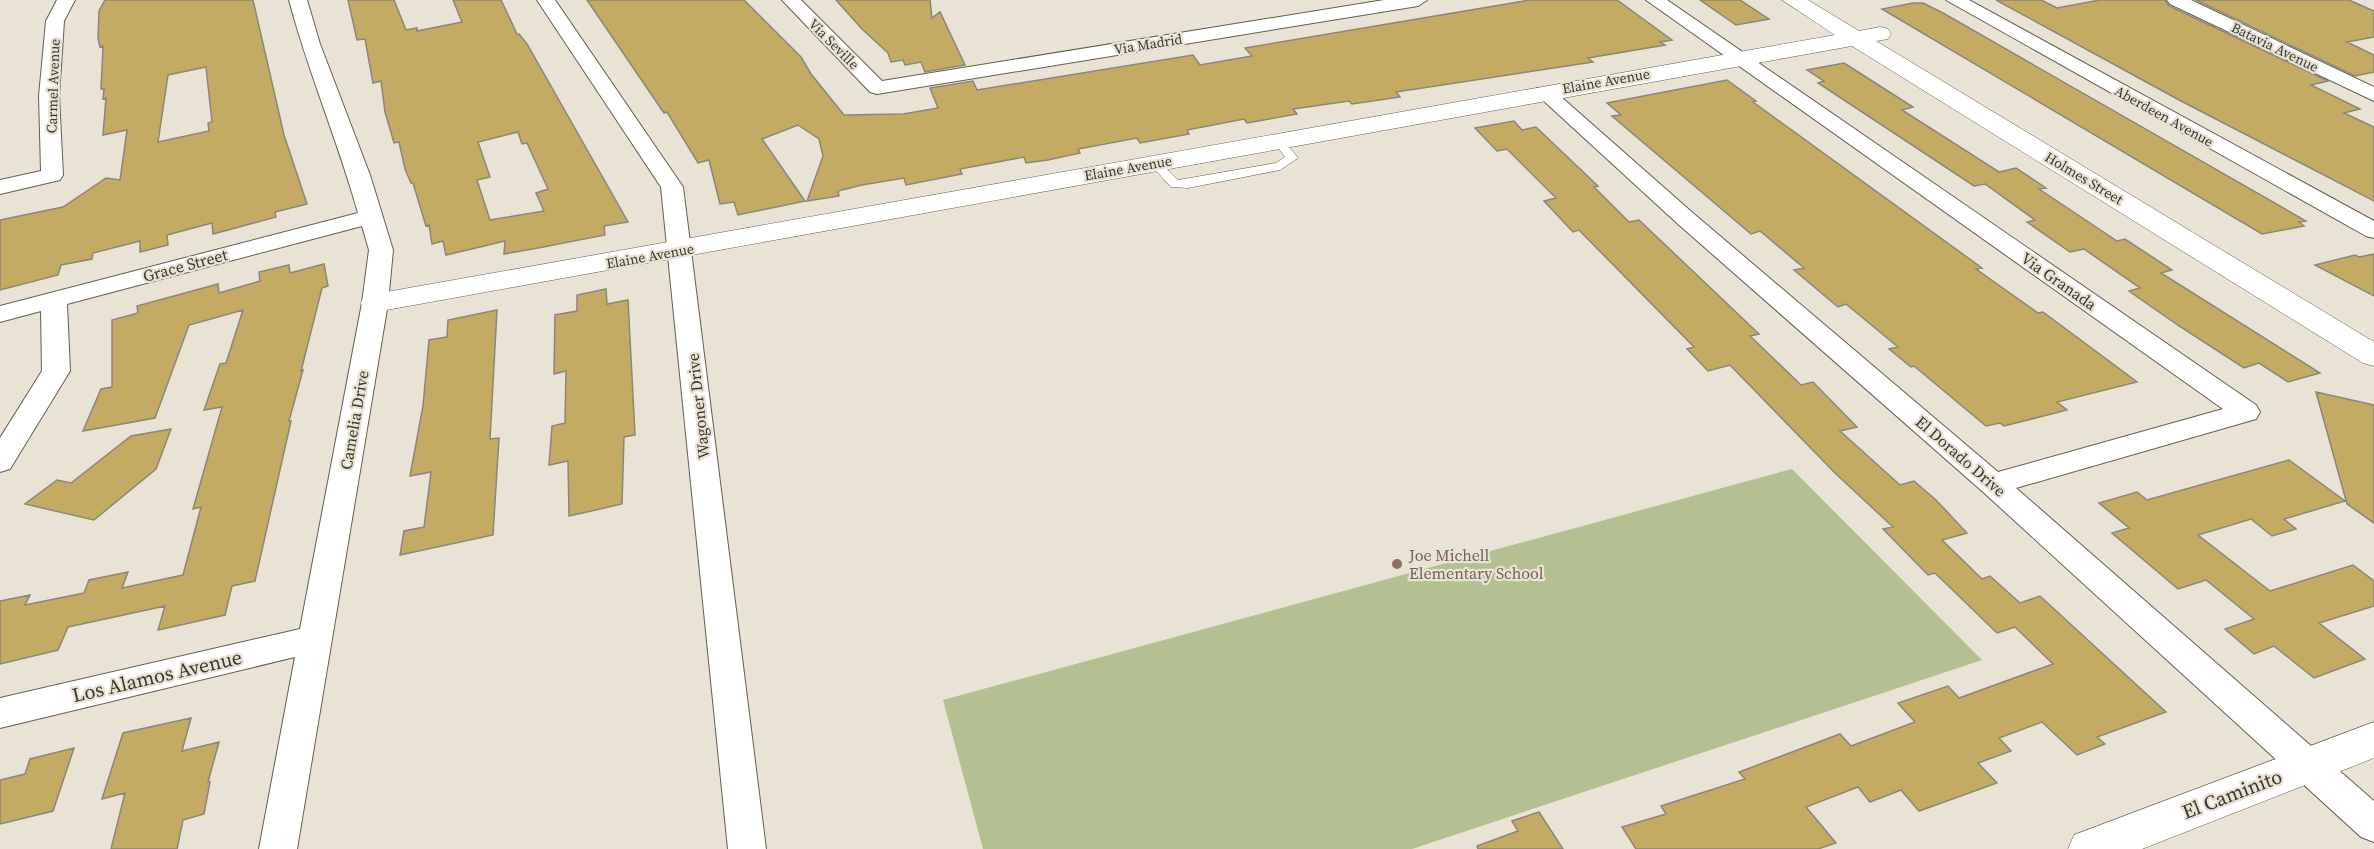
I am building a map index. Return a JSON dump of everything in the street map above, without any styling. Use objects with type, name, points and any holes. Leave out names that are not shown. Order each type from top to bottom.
[{"type":"street","name":"Carmel Avenue","points":[[0,187],[52,175],[49,96],[54,32],[55,21],[66,0]]},
{"type":"street","name":"Camelia Drive","points":[[278,849],[375,303],[381,250],[359,175],[310,44],[298,0]]},
{"type":"street","name":"Wagoner Drive","points":[[546,0],[672,188],[681,250],[747,849]]},
{"type":"street","name":"Via Seville","points":[[791,0],[877,88]]},
{"type":"street","name":"Via Madrid","points":[[877,88],[1418,0]]},
{"type":"street","name":"Via Granada","points":[[1655,0],[2247,412],[1993,484]]},
{"type":"street","name":"Holmes Street","points":[[1793,0],[2374,356]]},
{"type":"street","name":"Holmes Street","points":[[1825,0],[2374,333]]},
{"type":"street","name":"Aberdeen Avenue","points":[[1955,0],[2374,231]]},
{"type":"street","name":"Batavia Avenue","points":[[2176,0],[2374,95]]},
{"type":"street","name":"Elaine Avenue","points":[[375,303],[681,250],[1738,57],[1881,34]]},
{"type":"street","name":"El Dorado Drive","points":[[1544,92],[1686,219],[1993,484],[2305,766],[2374,825]]},
{"type":"street","name":"Grace Street","points":[[0,314],[370,217]]},
{"type":"street","points":[[0,462],[56,371],[54,300]]},
{"type":"street","name":"Los Alamos Avenue","points":[[0,713],[315,639]]},
{"type":"street","name":"El Caminito","points":[[2090,849],[2374,740]]},
{"type":"green space","points":[[1792,469],[1982,660],[1412,849],[983,849],[943,700]]},
{"type":"building","points":[[105,0],[253,0],[284,135],[307,204],[275,212],[276,217],[213,234],[212,223],[167,235],[168,245],[140,252],[140,241],[93,253],[92,259],[61,265],[58,275],[0,290],[0,220],[63,207],[106,178],[120,180],[127,130],[103,135],[106,98],[103,99],[104,89],[101,89],[103,46],[100,47],[98,38],[99,11]],"holes":[[[206,67],[212,122],[208,123],[209,131],[158,142],[168,75]]]},
{"type":"building","points":[[348,0],[394,0],[406,30],[417,28],[417,31],[462,22],[453,0],[501,0],[517,34],[527,44],[628,222],[604,226],[605,235],[538,248],[504,254],[505,241],[446,255],[443,241],[432,244],[429,225],[426,226],[413,183],[405,169],[399,142],[394,143],[385,112],[381,81],[373,83],[365,39],[357,40]],"holes":[[[518,132],[522,144],[527,143],[548,189],[536,193],[544,211],[490,220],[477,180],[490,177],[478,142]]]},
{"type":"building","points":[[587,0],[744,0],[801,57],[811,74],[844,115],[903,114],[938,108],[930,88],[973,81],[977,90],[1193,55],[1200,65],[1252,56],[1245,48],[1530,0],[1617,0],[1672,40],[1660,42],[1665,45],[1588,58],[1593,62],[1396,92],[1400,97],[1293,109],[1297,114],[1247,123],[1244,119],[1187,130],[1189,134],[1140,143],[1137,138],[1078,149],[1080,153],[1048,160],[1026,163],[1024,157],[960,169],[962,174],[906,185],[904,178],[862,185],[838,191],[839,196],[807,201],[823,156],[819,139],[798,125],[762,139],[805,201],[738,215],[734,202],[720,204],[709,160],[698,163],[667,112],[664,113]]},
{"type":"building","points":[[836,0],[930,0],[932,18],[940,12],[965,65],[925,72],[921,62],[905,65],[903,60],[891,62],[888,53]]},
{"type":"building","points":[[1700,0],[1740,0],[1769,19],[1736,25]]},
{"type":"building","points":[[1996,0],[2041,0],[2057,8],[2100,0],[2165,0],[2169,6],[2328,81],[2311,85],[2360,109],[2344,113],[2374,127],[2374,201],[2181,101]]},
{"type":"building","points":[[2196,0],[2349,0],[2374,11],[2374,37],[2347,42],[2374,55],[2374,72],[2355,76]]},
{"type":"building","points":[[1923,3],[1943,13],[2306,221],[2299,222],[2304,226],[2262,234],[1882,9]]},
{"type":"building","points":[[1844,63],[1913,107],[1902,110],[1999,172],[2016,168],[2046,188],[2039,189],[2117,241],[2125,239],[2172,270],[2161,273],[2320,373],[2288,382],[2259,363],[2244,368],[2129,291],[2140,288],[2084,249],[2070,252],[2027,222],[2035,220],[1985,184],[1974,186],[1818,83],[1824,81],[1807,70]]},
{"type":"building","points":[[1727,80],[1756,101],[1753,102],[1982,268],[1976,269],[2038,313],[2043,312],[2137,382],[2057,402],[2067,410],[2004,426],[2000,423],[1986,426],[1914,366],[1911,367],[1889,349],[1898,347],[1846,304],[1838,307],[1794,270],[1804,268],[1760,231],[1751,234],[1612,116],[1621,115],[1607,103]]},
{"type":"building","points":[[1514,121],[1522,130],[1536,127],[1598,186],[1594,187],[1629,222],[1639,220],[1759,334],[1750,336],[1801,385],[1813,382],[1857,427],[1840,431],[1900,485],[1914,481],[1936,500],[1967,533],[1942,540],[1982,579],[1990,576],[2020,603],[2040,596],[2166,712],[2097,737],[2105,744],[2077,755],[2042,722],[1999,738],[2011,751],[1978,763],[1997,783],[1919,811],[1901,790],[1870,802],[1858,787],[1806,807],[1836,843],[1818,849],[1636,849],[1622,827],[1666,814],[1661,806],[1745,779],[1739,772],[1840,734],[1851,746],[1915,722],[1898,703],[1948,686],[1959,698],[2053,664],[2015,627],[1997,633],[1935,573],[1928,575],[1883,529],[1893,527],[1835,473],[1730,365],[1708,371],[1687,349],[1694,347],[1579,230],[1573,232],[1544,201],[1556,198],[1507,149],[1497,151],[1475,128]]},
{"type":"building","points":[[2374,254],[2374,296],[2315,265],[2355,255],[2359,257]]},
{"type":"building","points":[[324,264],[328,286],[322,288],[301,371],[303,370],[289,421],[291,421],[255,581],[232,586],[225,615],[158,630],[165,606],[68,627],[58,650],[0,664],[0,601],[30,595],[25,605],[84,593],[89,580],[128,572],[122,588],[183,575],[201,507],[193,509],[222,407],[204,410],[220,364],[226,363],[243,310],[189,325],[155,418],[83,431],[101,389],[112,387],[112,320],[138,313],[137,306],[218,284],[219,293],[260,281],[259,272],[289,265],[290,273]]},
{"type":"building","points":[[606,289],[607,304],[628,300],[635,435],[624,437],[622,504],[569,516],[568,461],[549,465],[552,426],[565,423],[566,371],[554,374],[555,315],[577,311],[577,295]]},
{"type":"building","points":[[497,310],[490,439],[499,438],[493,535],[400,555],[404,531],[424,527],[431,472],[410,476],[423,406],[429,340],[447,337],[448,320]]},
{"type":"building","points":[[2316,392],[2374,405],[2374,523],[2347,504]]},
{"type":"building","points":[[171,429],[156,469],[94,520],[25,504],[57,480],[71,483],[131,436]]},
{"type":"building","points":[[2289,460],[2345,501],[2284,519],[2296,529],[2272,536],[2251,519],[2198,535],[2270,591],[2353,565],[2374,581],[2374,606],[2319,623],[2365,659],[2314,678],[2274,646],[2254,654],[2225,629],[2254,619],[2206,580],[2178,589],[2112,533],[2129,528],[2099,503],[2137,492],[2147,500]]},
{"type":"building","points":[[191,718],[182,751],[219,742],[208,782],[210,782],[204,814],[183,820],[177,849],[111,849],[125,793],[102,799],[123,733]]},
{"type":"building","points":[[74,748],[53,811],[0,824],[0,780],[25,774],[30,759]]},
{"type":"building","points":[[1539,812],[1563,849],[1478,849],[1477,846],[1518,831],[1512,821]]},
{"type":"place","name":"Joe Michell Elementary School","points":[[1397,564]]}]
